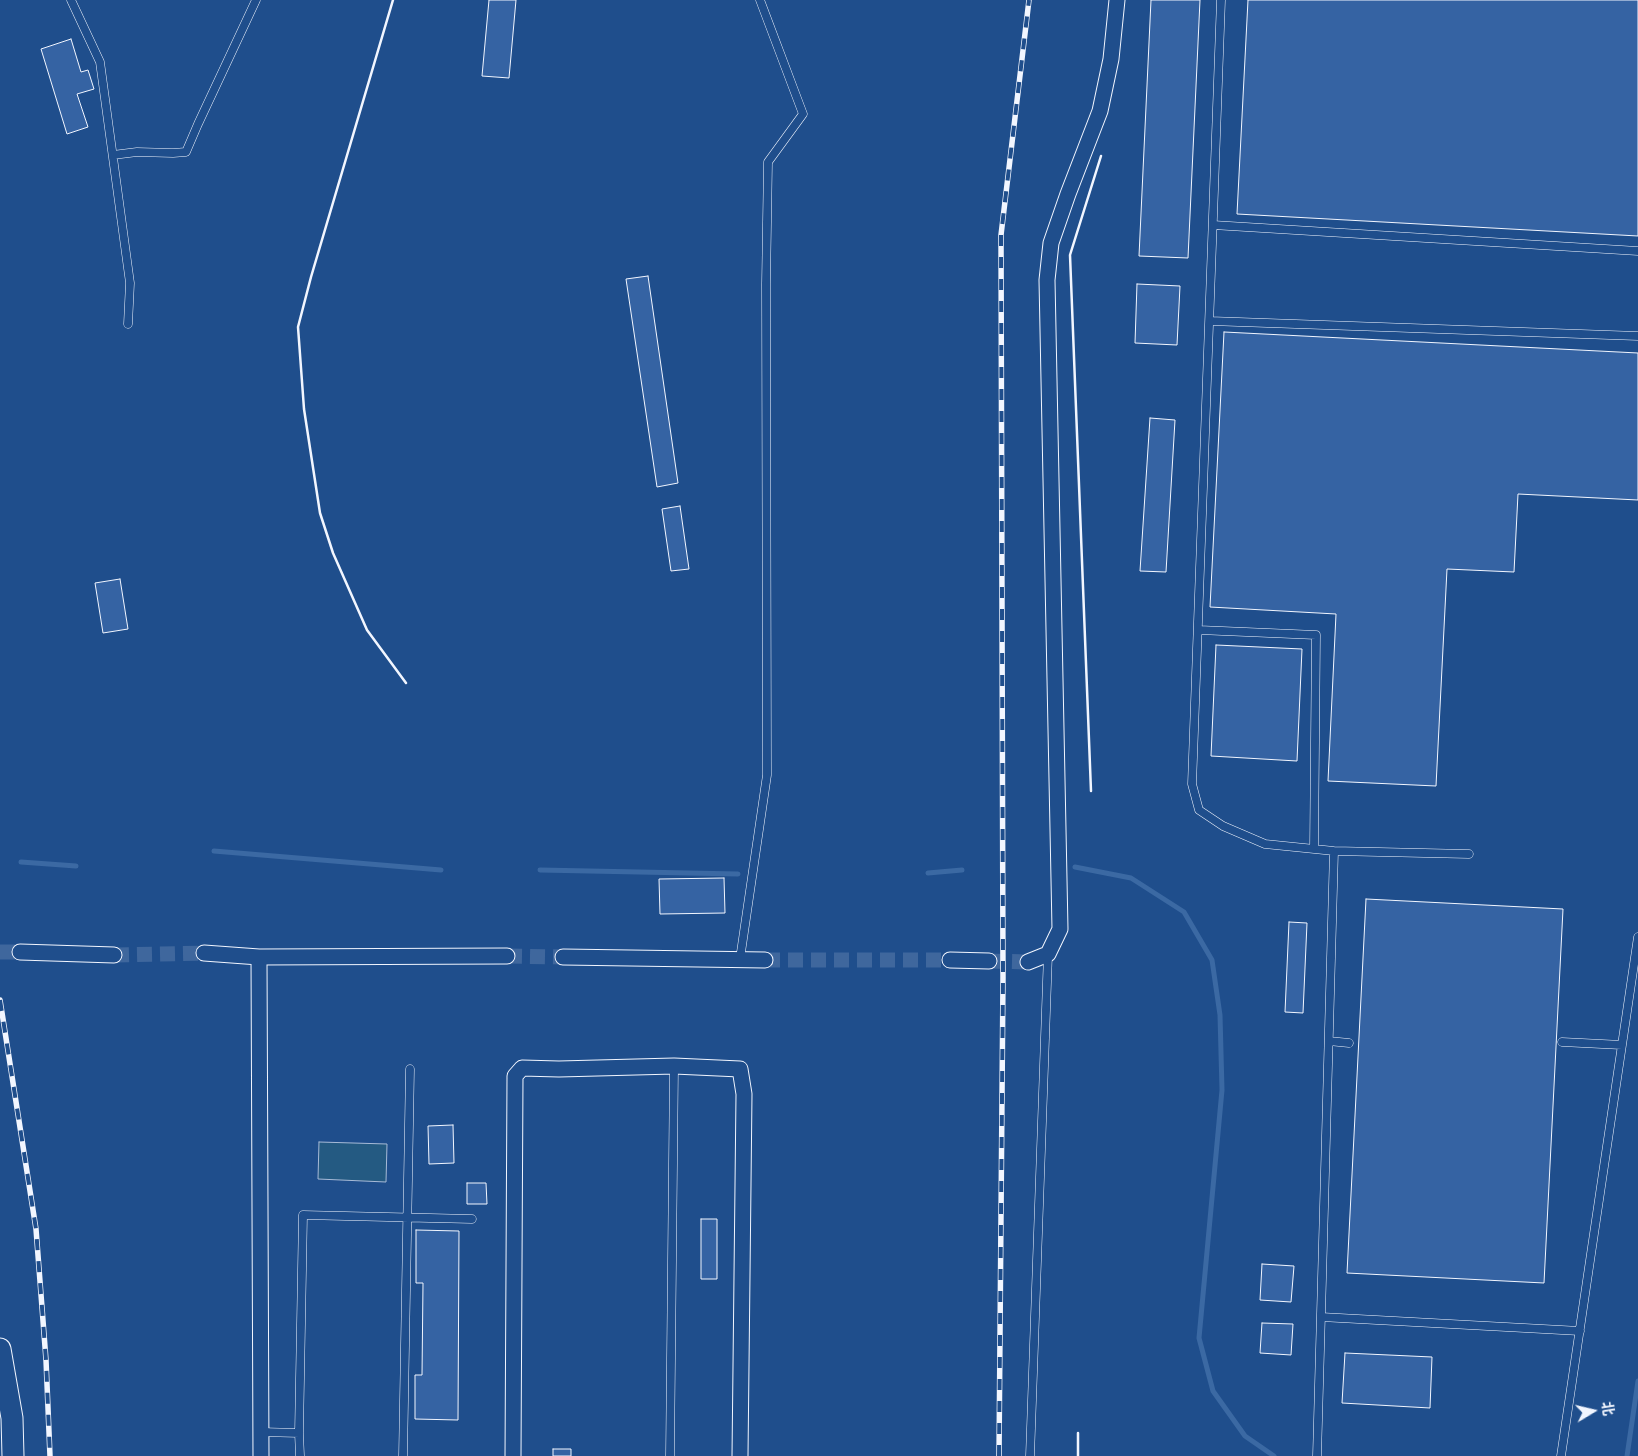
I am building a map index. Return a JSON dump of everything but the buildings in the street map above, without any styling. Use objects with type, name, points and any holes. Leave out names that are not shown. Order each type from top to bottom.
[{"type":"street","points":[[1028,962],[1048,954],[1060,929],[1047,280],[1052,243],[1068,194],[1100,111],[1111,60],[1117,0]]},
{"type":"street","points":[[20,952],[114,955]]},
{"type":"street","points":[[204,953],[259,957],[507,956]]},
{"type":"street","points":[[259,957],[261,1456]]},
{"type":"street","points":[[563,957],[765,960]]},
{"type":"street","points":[[950,960],[989,960]]},
{"type":"street","points":[[512,1456],[515,1076],[522,1068],[674,1066],[740,1069],[744,1094],[740,1456]]},
{"type":"street","points":[[0,1349],[12,1418],[13,1456]]},
{"type":"lane","points":[[71,0],[100,62],[130,282],[128,324]]},
{"type":"lane","points":[[113,155],[137,152],[186,152],[256,0]]},
{"type":"lane","points":[[740,959],[767,774],[766,284],[768,162],[803,114],[760,0]]},
{"type":"lane","points":[[1221,0],[1192,784],[1199,810],[1223,826],[1265,844],[1334,851],[1469,854]]},
{"type":"lane","points":[[1213,225],[1638,251]]},
{"type":"lane","points":[[1210,321],[1638,336]]},
{"type":"lane","points":[[1198,630],[1316,635],[1314,849]]},
{"type":"lane","points":[[1318,1456],[1334,851]]},
{"type":"lane","points":[[1561,1456],[1638,937]]},
{"type":"lane","points":[[1030,1456],[1048,954]]},
{"type":"lane","points":[[1329,1041],[1349,1043]]},
{"type":"lane","points":[[1562,1042],[1622,1045]]},
{"type":"lane","points":[[670,1456],[674,1066]]},
{"type":"lane","points":[[403,1456],[410,1069]]},
{"type":"lane","points":[[300,1456],[303,1215],[472,1219]]},
{"type":"lane","points":[[1321,1317],[1580,1331]]},
{"type":"lane","points":[[261,1432],[299,1433]]},
{"type":"shaded area","points":[[319,1142],[387,1144],[386,1182],[318,1179]]},
{"type":"waterway","points":[[214,851],[441,870]]},
{"type":"waterway","points":[[21,862],[76,866]]},
{"type":"waterway","points":[[1075,867],[1131,878],[1184,912],[1212,960],[1220,1015],[1222,1090],[1199,1338],[1213,1391],[1245,1436],[1274,1456]]},
{"type":"waterway","points":[[540,870],[738,874]]},
{"type":"waterway","points":[[928,873],[962,870]]},
{"type":"waterway","points":[[1627,1456],[1638,1381]]},
{"type":"tunnel","points":[[0,952],[20,952]]},
{"type":"tunnel","points":[[114,955],[204,953]]},
{"type":"tunnel","points":[[507,956],[563,957]]},
{"type":"tunnel","points":[[765,960],[950,960]]},
{"type":"tunnel","points":[[989,961],[1028,962]]},
{"type":"railway","points":[[999,1456],[1003,977],[1001,235],[1029,0]]},
{"type":"railway","points":[[0,1000],[36,1229],[46,1360],[50,1456]]},
{"type":"wall","points":[[393,0],[298,327],[304,409],[320,513],[333,553],[367,630],[406,683]]},
{"type":"wall","points":[[1091,791],[1070,255],[1101,156]]},
{"type":"wall","points":[[1078,1433],[1078,1456]]}]
